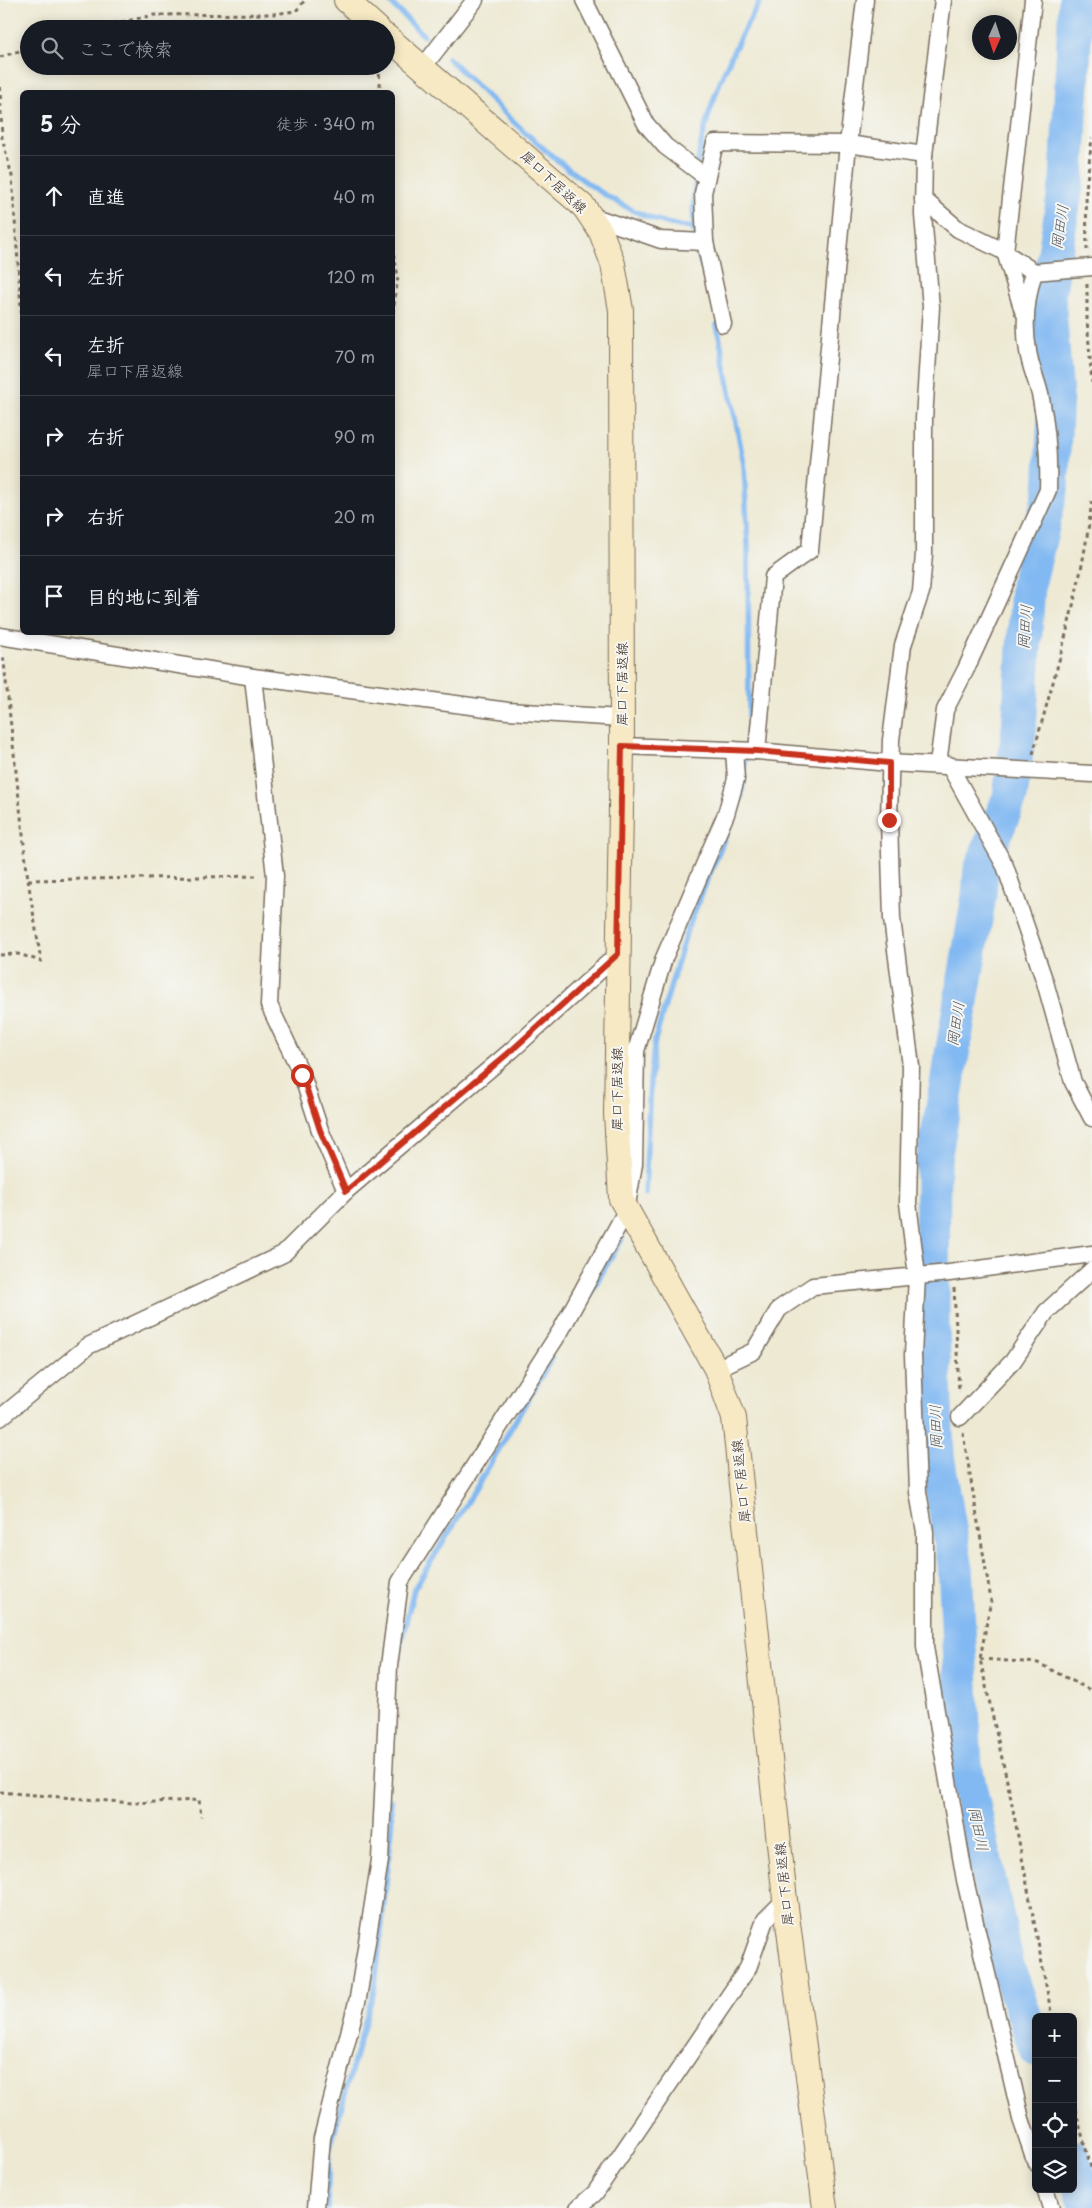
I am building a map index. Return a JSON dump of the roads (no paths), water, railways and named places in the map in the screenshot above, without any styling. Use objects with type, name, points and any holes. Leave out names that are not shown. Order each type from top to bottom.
[{"type":"main road","points":[[346,0],[368,20]]},
{"type":"main road","name":"犀口下居返線","points":[[395,44],[515,145],[584,207],[602,232],[613,264],[621,310],[622,746],[616,1114],[621,1199],[716,1369],[734,1418],[785,1900],[825,2208]]},
{"type":"street","points":[[423,67],[475,0]]},
{"type":"street","points":[[584,0],[646,124],[665,146],[697,171],[703,193],[697,242],[724,324]]},
{"type":"street","points":[[757,751],[773,577],[810,550],[848,144],[865,0]]},
{"type":"street","points":[[943,0],[924,155],[922,199],[931,307],[924,419],[924,554],[921,592],[903,645],[889,763],[892,919],[911,1066],[908,1203],[917,1276],[913,1354],[918,1492],[924,1532],[925,1647],[965,1880],[1021,2119],[1032,2151]]},
{"type":"street","points":[[1025,317],[1005,252],[1033,0]]},
{"type":"street","points":[[697,171],[714,143],[848,144],[924,155]]},
{"type":"street","points":[[922,199],[958,229],[1005,252],[1034,272],[1086,268]]},
{"type":"street","points":[[589,215],[661,240],[697,242]]},
{"type":"street","points":[[1034,272],[1027,294],[1025,317],[1028,352],[1041,399],[1049,464],[1048,490],[944,710],[944,764],[980,818],[1005,866],[1045,982],[1073,1082],[1092,1118]]},
{"type":"street","points":[[0,636],[253,677],[508,711],[621,718]]},
{"type":"street","points":[[253,677],[274,876],[269,1005],[302,1075],[320,1130],[346,1191]]},
{"type":"street","points":[[622,746],[757,751],[889,763],[944,764],[1092,774]]},
{"type":"street","points":[[316,2208],[322,2138],[358,1998],[380,1860],[388,1666],[400,1582],[561,1330],[626,1211],[634,1164],[636,1052],[664,958],[726,814],[736,779],[734,750]]},
{"type":"street","points":[[0,1418],[88,1346],[283,1254],[346,1191],[512,1050],[618,954]]},
{"type":"street","points":[[716,1369],[754,1351],[779,1309],[813,1286],[951,1273],[1092,1254]]},
{"type":"street","points":[[960,1416],[1013,1361],[1046,1312],[1092,1270]]},
{"type":"street","points":[[578,2208],[596,2193],[748,1968],[765,1920],[785,1900]]},
{"type":"street","points":[[1045,2193],[1051,2208]]},
{"type":"waterway","points":[[388,0],[424,36]]},
{"type":"waterway","points":[[702,267],[695,242],[693,210],[695,178],[701,147],[708,116],[731,56],[761,0]]},
{"type":"waterway","name":"岡田川","points":[[1032,2038],[1007,1966],[965,1766],[955,1564],[937,1456],[932,1324],[933,1166],[979,896],[981,869],[1010,797],[1019,729],[1028,585],[1051,490],[1056,396],[1048,296],[1067,179],[1076,0]]},
{"type":"waterway","points":[[448,58],[530,137],[561,164],[594,188],[627,207],[661,221],[695,228]]},
{"type":"waterway","points":[[645,1194],[650,1081],[655,1040],[687,930],[742,795],[749,725],[748,547],[744,464],[717,325]]},
{"type":"waterway","points":[[591,1292],[622,1239]]},
{"type":"waterway","points":[[398,1654],[414,1589],[475,1490],[552,1358]]},
{"type":"waterway","points":[[327,2208],[329,2151],[375,1986],[392,1827],[390,1800]]},
{"type":"waterway","name":"岡田川","points":[[1077,2172],[1087,2208]]}]
